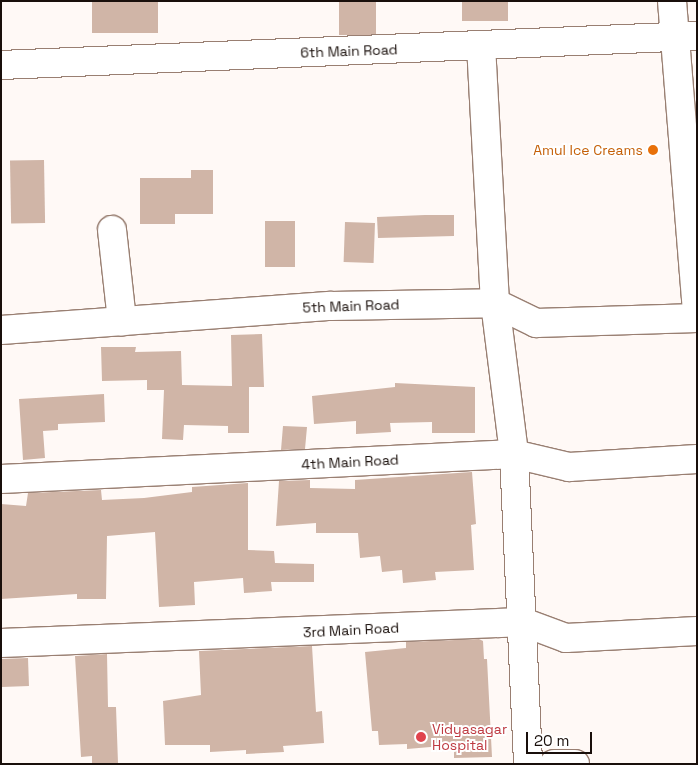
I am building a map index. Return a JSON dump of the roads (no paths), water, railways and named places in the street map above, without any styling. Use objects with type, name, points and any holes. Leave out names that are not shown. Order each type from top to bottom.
[{"type":"street","points":[[672,1],[685,36],[697,316]]},
{"type":"street","name":"6th Main Road","points":[[1,65],[685,36]]},
{"type":"street","points":[[481,45],[495,303],[514,454],[518,590],[523,622],[528,764]]},
{"type":"street","points":[[112,230],[122,321]]},
{"type":"street","name":"5th Main Road","points":[[1,330],[331,306],[495,303],[536,323],[697,316]]},
{"type":"street","name":"4th Main Road","points":[[1,479],[514,454],[569,467],[697,459]]},
{"type":"street","name":"3rd Main Road","points":[[1,643],[523,622],[566,638],[697,631]]},
{"type":"street","points":[[554,764],[575,764]]},
{"type":"place","name":"Amul Ice Creams","points":[[653,150]]},
{"type":"place","name":"Vidyasagar Hospital","points":[[421,737]]}]
